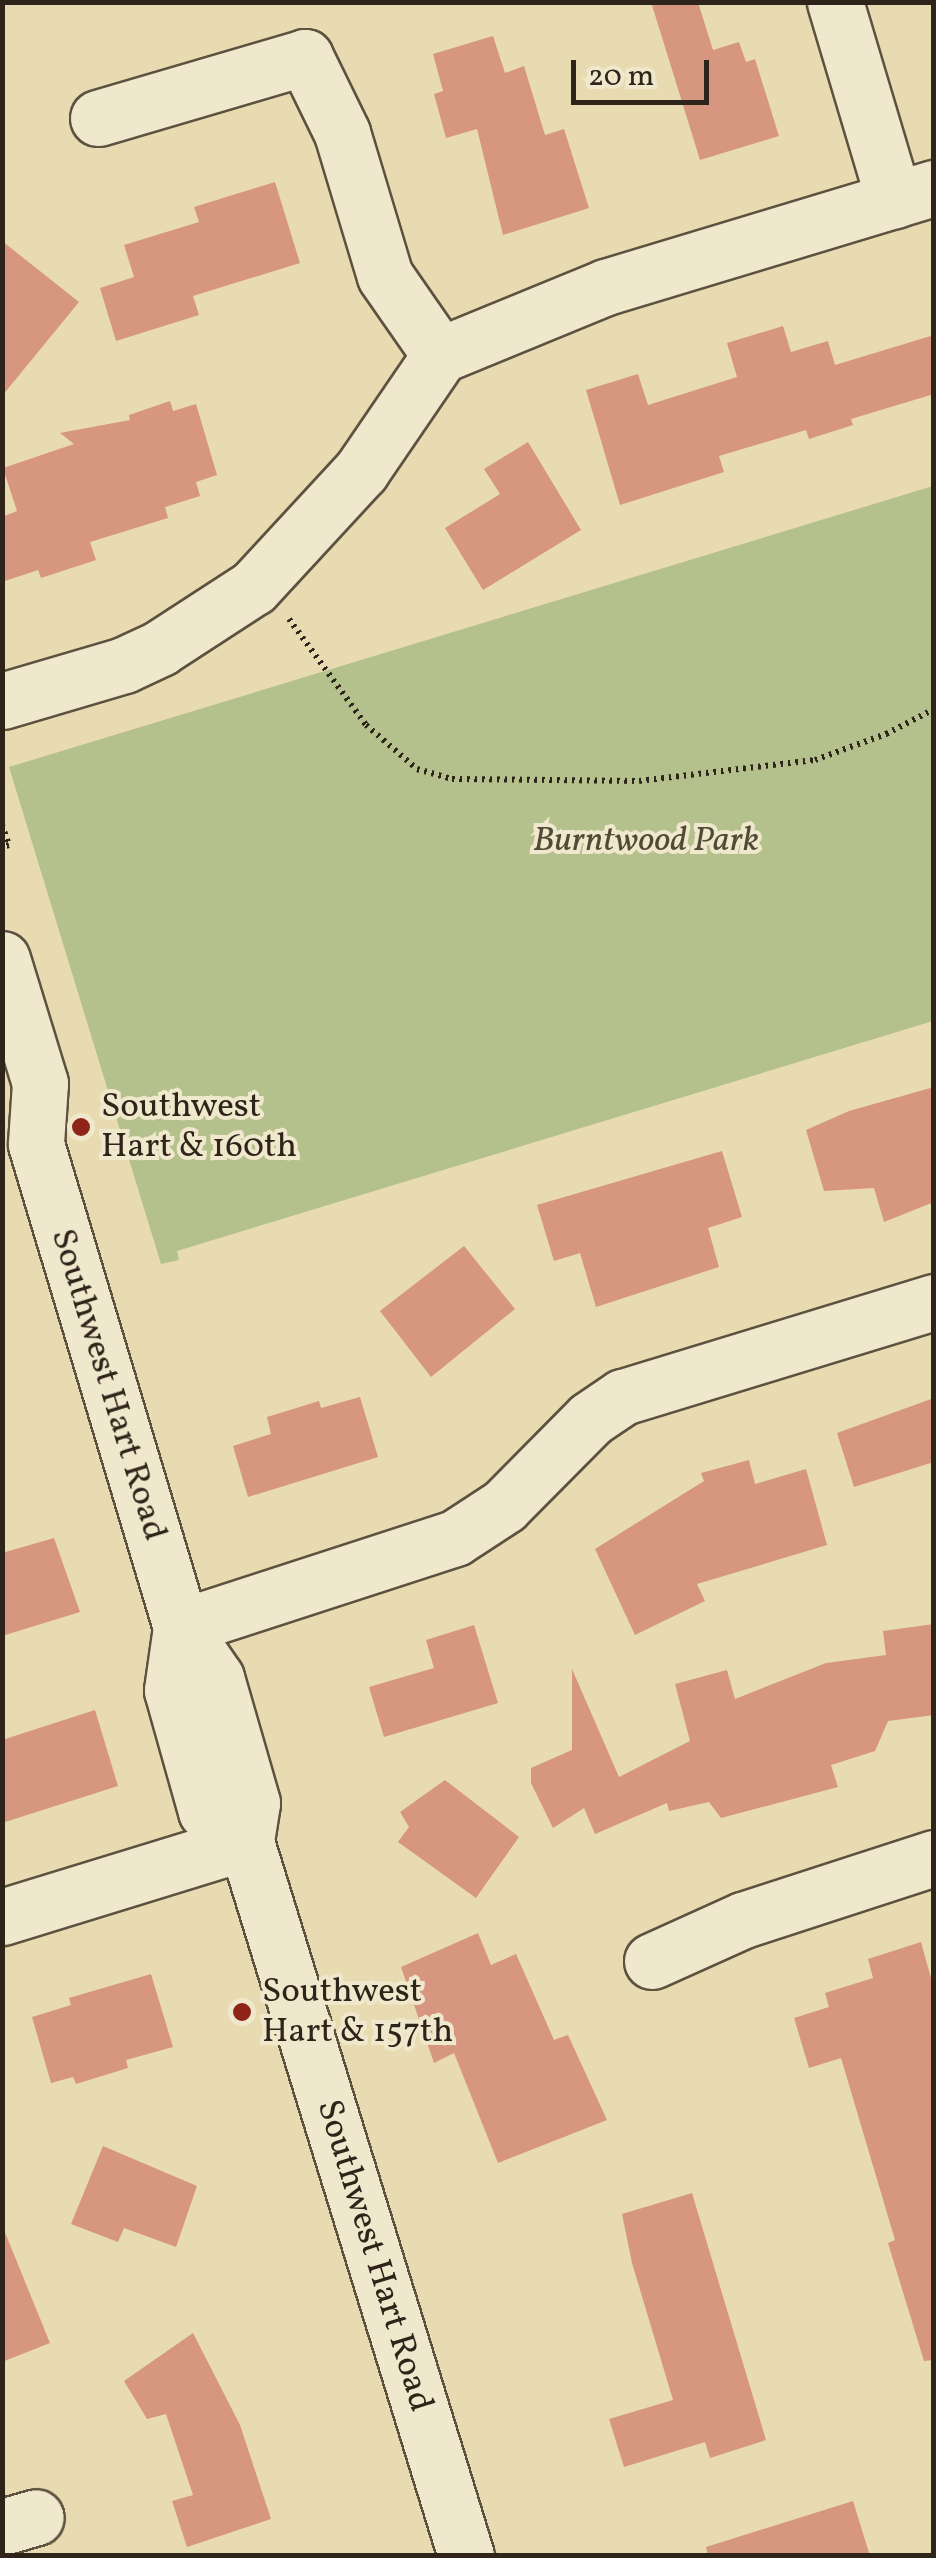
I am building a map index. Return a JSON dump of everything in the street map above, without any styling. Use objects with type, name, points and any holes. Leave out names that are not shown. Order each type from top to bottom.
[{"type":"street","points":[[2,701],[124,665],[160,648],[254,587],[361,471],[440,356],[606,287],[914,194],[835,2]]},
{"type":"street","points":[[98,118],[306,57],[342,133],[385,276],[440,356]]},
{"type":"street","name":"Southwest Hart Road","points":[[2,959],[40,1083],[19,1127],[181,1626],[216,1678],[252,1803],[246,1842],[466,2556]]},
{"type":"street","points":[[181,1626],[455,1538],[504,1506],[590,1419],[623,1397],[934,1302]]},
{"type":"street","points":[[2,1917],[246,1842]]},
{"type":"street","points":[[652,1961],[743,1920],[934,1858]]},
{"type":"path","points":[[254,587],[282,610],[366,726],[417,769],[452,780],[639,782],[816,760],[886,734],[934,709]]},
{"type":"path","points":[[2,825],[8,845],[2,847]]},
{"type":"green space","name":"Burntwood Park","points":[[933,486],[933,1021],[177,1251],[179,1260],[161,1264],[9,767]]},
{"type":"building","points":[[651,2],[698,2],[713,50],[739,42],[746,62],[755,59],[779,136],[700,160]]},
{"type":"building","points":[[493,36],[505,73],[524,66],[545,135],[564,129],[589,208],[503,235],[477,129],[446,138],[434,94],[443,91],[433,54]]},
{"type":"building","points":[[275,182],[300,263],[193,296],[199,315],[116,341],[100,288],[134,277],[124,245],[199,222],[194,207]]},
{"type":"building","points":[[2,241],[79,302],[2,396]]},
{"type":"building","points":[[783,326],[791,352],[828,341],[835,365],[934,335],[934,394],[851,419],[853,425],[809,439],[806,430],[719,456],[724,472],[620,505],[586,390],[638,374],[648,405],[737,377],[727,343]]},
{"type":"building","points":[[170,401],[173,411],[196,404],[217,475],[196,482],[200,496],[165,507],[168,518],[90,542],[96,560],[41,578],[38,570],[2,582],[2,517],[17,511],[3,468],[74,444],[60,433],[130,420],[129,415]]},
{"type":"building","points":[[528,442],[581,530],[483,590],[445,528],[500,494],[484,469]]},
{"type":"building","points":[[934,1087],[934,1202],[884,1222],[874,1188],[824,1191],[806,1130],[849,1111]]},
{"type":"building","points":[[722,1151],[742,1217],[708,1228],[719,1267],[596,1307],[580,1253],[554,1261],[537,1205]]},
{"type":"building","points":[[464,1246],[515,1309],[431,1377],[380,1311]]},
{"type":"building","points":[[360,1397],[378,1457],[248,1497],[233,1446],[271,1434],[267,1417],[319,1401],[321,1408]]},
{"type":"building","points":[[934,1398],[934,1462],[854,1487],[837,1433]]},
{"type":"building","points":[[749,1460],[755,1484],[806,1469],[827,1545],[697,1584],[705,1601],[635,1635],[595,1549],[704,1481],[701,1473]]},
{"type":"building","points":[[54,1538],[80,1612],[2,1636],[2,1553]]},
{"type":"building","points":[[934,1624],[934,1715],[888,1721],[875,1751],[831,1765],[838,1787],[721,1818],[709,1802],[669,1811],[667,1803],[595,1834],[584,1808],[553,1828],[531,1783],[531,1768],[572,1750],[572,1669],[619,1777],[690,1741],[675,1684],[727,1670],[735,1699],[826,1663],[886,1655],[883,1631]]},
{"type":"building","points":[[474,1625],[498,1703],[384,1737],[369,1687],[434,1668],[426,1640]]},
{"type":"building","points":[[95,1710],[118,1786],[2,1823],[2,1740]]},
{"type":"building","points":[[445,1780],[519,1837],[476,1898],[398,1842],[409,1827],[400,1812]]},
{"type":"building","points":[[478,1933],[491,1965],[516,1954],[554,2040],[568,2035],[607,2120],[498,2163],[454,2053],[434,2063],[401,1967]]},
{"type":"building","points":[[921,1942],[934,1989],[934,2360],[924,2361],[888,2243],[895,2240],[841,2058],[809,2068],[794,2018],[829,2007],[825,1993],[873,1978],[868,1959]]},
{"type":"building","points":[[151,1974],[173,2047],[126,2060],[128,2068],[76,2084],[73,2077],[51,2083],[32,2017],[71,2005],[69,1998]]},
{"type":"building","points":[[103,2146],[197,2186],[176,2247],[124,2228],[118,2242],[71,2224]]},
{"type":"building","points":[[692,2193],[766,2440],[710,2458],[705,2442],[624,2467],[609,2419],[673,2400],[632,2263],[622,2214]]},
{"type":"building","points":[[2,2231],[50,2343],[2,2362]]},
{"type":"building","points":[[193,2333],[240,2425],[271,2519],[187,2547],[172,2501],[193,2495],[166,2414],[147,2419],[124,2381]]},
{"type":"building","points":[[853,2501],[870,2556],[708,2556],[706,2547]]},
{"type":"place","name":"Southwest Hart & 160th","points":[[81,1127]]},
{"type":"place","name":"Southwest Hart & 157th","points":[[242,2012]]}]
